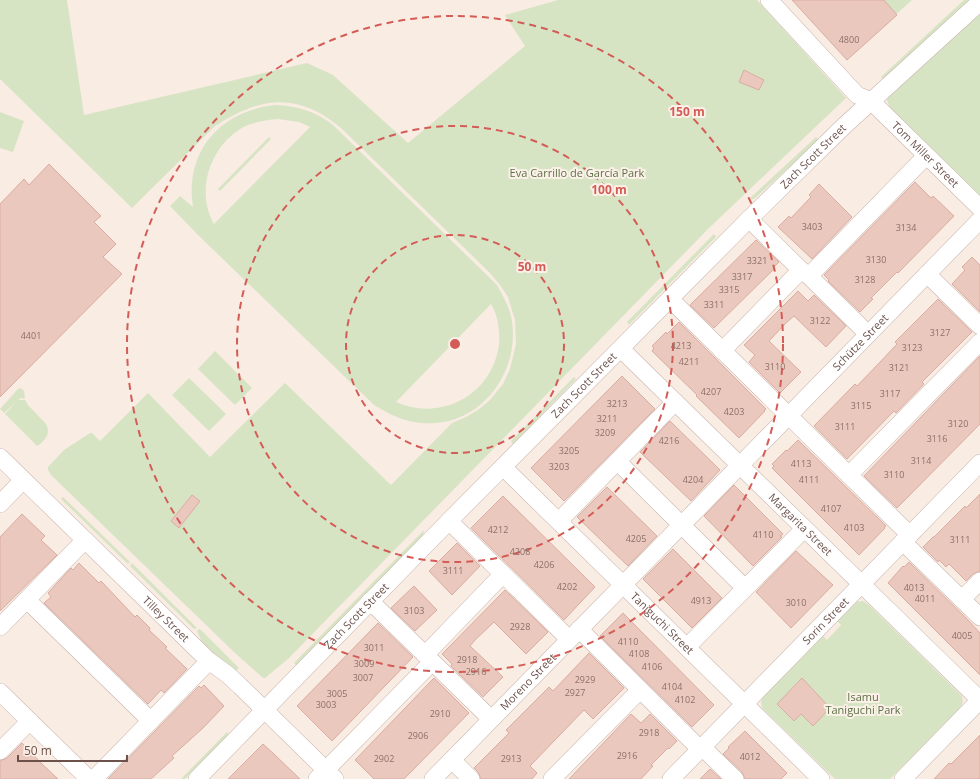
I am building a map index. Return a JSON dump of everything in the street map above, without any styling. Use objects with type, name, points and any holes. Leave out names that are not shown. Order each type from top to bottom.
[{"type":"street","name":"Tom Miller Street","points":[[769,0],[856,95],[871,101],[980,208]]},
{"type":"street","name":"Zach Scott Street","points":[[197,779],[370,601],[621,350],[749,219],[871,101],[980,2]]},
{"type":"street","points":[[722,351],[926,156]]},
{"type":"street","points":[[749,219],[868,334]]},
{"type":"street","name":"Schütze Street","points":[[682,526],[980,220]]},
{"type":"street","points":[[927,274],[980,326]]},
{"type":"street","points":[[670,299],[849,475],[906,539],[980,617]]},
{"type":"street","points":[[849,475],[980,342]]},
{"type":"street","name":"Margarita Street","points":[[621,350],[980,700]]},
{"type":"street","points":[[559,521],[675,402]]},
{"type":"street","name":"Tilley Street","points":[[0,456],[209,661],[227,674],[264,710],[326,776]]},
{"type":"street","points":[[618,462],[745,588]]},
{"type":"street","name":"Sorin Street","points":[[671,779],[980,463]]},
{"type":"street","name":"Taniguchi Street","points":[[503,467],[624,584],[821,779]]},
{"type":"street","points":[[0,504],[24,480]]},
{"type":"street","points":[[449,521],[503,574],[640,690],[735,779]]},
{"type":"street","name":"Moreno Street","points":[[433,779],[574,634],[682,526]]},
{"type":"street","points":[[687,647],[804,529]]},
{"type":"street","points":[[0,627],[85,540]]},
{"type":"street","points":[[326,776],[503,574]]},
{"type":"street","points":[[962,599],[980,581]]},
{"type":"street","points":[[27,600],[151,721]]},
{"type":"street","points":[[370,601],[491,719]]},
{"type":"street","points":[[94,779],[209,661]]},
{"type":"street","points":[[552,779],[640,690]]},
{"type":"street","points":[[0,692],[89,779]]},
{"type":"street","points":[[903,779],[980,700]]},
{"type":"street","points":[[0,752],[30,721]]},
{"type":"street","points":[[452,760],[471,779]]},
{"type":"green space","name":"Eva Carrillo de García Park","points":[[0,0],[67,0],[84,115],[307,63],[333,75],[408,143],[525,46],[505,15],[558,0],[757,0],[846,98],[708,229],[288,659],[265,678],[263,678],[235,653],[51,475],[48,467],[64,450],[90,433],[92,433],[100,441],[148,393],[210,457],[285,383],[391,485],[452,423],[478,410],[490,400],[503,384],[510,369],[516,344],[515,320],[508,297],[489,272],[341,128],[325,116],[310,108],[294,104],[279,102],[264,104],[232,116],[215,126],[132,208],[0,79]]},
{"type":"green space","points":[[866,0],[912,0],[892,18]]},
{"type":"green space","points":[[964,0],[970,0],[883,80],[881,77]]},
{"type":"green space","points":[[980,14],[980,197],[890,109],[887,100],[890,93]]},
{"type":"green space","points":[[276,105],[299,108],[314,113],[327,120],[497,285],[510,311],[513,341],[509,360],[502,378],[491,394],[477,407],[461,417],[442,422],[422,423],[397,417],[374,405],[198,235],[170,206],[180,196],[193,207],[192,186],[195,166],[209,139],[219,128],[232,119],[245,112]],"holes":[[[278,119],[299,122],[310,127],[214,224],[208,210],[206,182],[210,167],[216,154],[235,132],[248,125]],[[491,304],[498,323],[499,345],[494,363],[486,378],[475,390],[462,400],[447,406],[430,409],[413,407],[396,402]]]},
{"type":"green space","points":[[0,112],[24,121],[13,152],[0,148]]},
{"type":"green space","points":[[269,137],[271,139],[220,191],[218,189]]},
{"type":"green space","points":[[816,137],[819,140],[754,199],[748,200]]},
{"type":"green space","points":[[714,234],[716,237],[629,325],[627,322]]},
{"type":"green space","points":[[215,351],[252,388],[235,405],[198,369]]},
{"type":"green space","points":[[574,377],[576,379],[513,444],[511,441]]},
{"type":"green space","points":[[189,378],[226,414],[209,431],[172,395]]},
{"type":"green space","points":[[21,388],[24,391],[25,399],[20,398],[19,400],[25,400],[46,424],[48,430],[47,436],[37,446],[5,414],[16,402],[4,413],[0,409],[18,389]]},
{"type":"green space","points":[[63,497],[130,562],[128,564],[61,499]]},
{"type":"green space","points":[[424,530],[423,536],[297,666],[294,663]]},
{"type":"green space","points":[[132,563],[197,628],[194,629],[130,566]]},
{"type":"green space","name":"Isamu Taniguchi Park","points":[[863,601],[870,606],[962,696],[962,705],[890,779],[835,779],[762,708],[761,702],[762,698],[823,636],[827,640],[841,625],[837,621],[857,602]]},
{"type":"green space","points":[[199,629],[239,668],[236,671],[202,642],[197,631]]},
{"type":"green space","points":[[227,732],[229,734],[185,779],[181,779]]},
{"type":"building","points":[[792,0],[884,0],[897,15],[847,60]]},
{"type":"building","points":[[744,70],[764,80],[759,90],[739,82]]},
{"type":"building","points":[[49,164],[101,216],[94,222],[116,244],[103,257],[122,274],[0,397],[0,204],[24,179],[29,185]]},
{"type":"building","points":[[915,182],[931,198],[933,196],[954,216],[871,298],[873,299],[860,312],[828,281],[829,280],[824,275]]},
{"type":"building","points":[[819,184],[852,217],[812,259],[778,227],[789,216],[791,218],[811,197],[809,195]]},
{"type":"building","points":[[756,240],[779,262],[773,268],[774,269],[714,328],[690,305]]},
{"type":"building","points":[[972,257],[980,265],[980,312],[952,284],[965,270],[962,267]]},
{"type":"building","points":[[798,291],[808,301],[814,295],[846,326],[826,347],[794,316],[787,322],[769,341],[801,372],[780,393],[749,362],[755,355],[744,345]]},
{"type":"building","points":[[938,299],[972,332],[922,382],[924,384],[896,413],[894,411],[847,459],[814,426],[855,384],[857,386],[897,344],[895,342]]},
{"type":"building","points":[[679,322],[766,409],[739,438],[652,351],[654,348],[652,346]]},
{"type":"building","points":[[980,356],[980,424],[897,508],[864,476]]},
{"type":"building","points":[[622,376],[655,409],[564,501],[531,468]]},
{"type":"building","points":[[670,421],[720,470],[691,501],[640,452]]},
{"type":"building","points":[[798,440],[886,526],[859,555],[772,468],[774,466],[772,464]]},
{"type":"building","points":[[734,485],[783,534],[780,536],[782,537],[753,566],[704,516]]},
{"type":"building","points":[[607,487],[657,536],[628,566],[577,517]]},
{"type":"building","points":[[980,494],[980,571],[973,574],[966,581],[949,564],[946,567],[939,560],[938,562],[923,547],[965,506],[966,508]]},
{"type":"building","points":[[192,495],[200,501],[179,528],[171,521]]},
{"type":"building","points":[[503,496],[595,587],[564,620],[471,528]]},
{"type":"building","points":[[22,514],[45,536],[41,540],[57,555],[0,611],[0,537]]},
{"type":"building","points":[[457,543],[480,566],[452,595],[429,571]]},
{"type":"building","points":[[673,549],[722,598],[692,628],[643,579]]},
{"type":"building","points":[[796,551],[833,585],[791,628],[756,592]]},
{"type":"building","points":[[909,562],[980,633],[980,675],[888,583],[903,566],[904,567]]},
{"type":"building","points":[[79,563],[99,583],[101,581],[135,617],[137,615],[150,628],[149,630],[167,647],[165,648],[187,669],[164,693],[161,690],[148,704],[44,603],[51,597],[48,593],[71,568],[73,570]]},
{"type":"building","points":[[414,586],[437,610],[415,631],[391,608]]},
{"type":"building","points":[[505,590],[548,632],[526,654],[494,622],[475,640],[470,646],[503,677],[483,697],[451,666],[452,664],[442,654]]},
{"type":"building","points":[[623,613],[714,705],[692,727],[600,636]]},
{"type":"building","points":[[378,623],[413,657],[332,741],[297,706]]},
{"type":"building","points":[[589,653],[624,688],[593,719],[584,710],[530,766],[537,773],[532,779],[481,779],[478,772],[474,768],[509,733],[506,730],[549,687],[553,691]]},
{"type":"building","points":[[434,678],[469,713],[404,779],[374,779],[355,760]]},
{"type":"building","points":[[802,678],[830,708],[813,726],[801,714],[794,721],[777,704]]},
{"type":"building","points":[[204,685],[224,706],[203,728],[172,756],[174,758],[151,779],[108,779],[199,686],[201,688]]},
{"type":"building","points":[[631,714],[641,723],[650,714],[677,741],[651,765],[653,766],[641,779],[569,779]]},
{"type":"building","points":[[745,731],[787,773],[781,779],[745,779],[742,772],[723,754],[729,748],[728,747]]},
{"type":"building","points":[[980,735],[980,779],[934,779],[949,763],[951,764]]},
{"type":"building","points":[[22,743],[58,779],[0,779],[0,761],[7,758]]},
{"type":"building","points":[[263,744],[275,755],[300,779],[228,779]]},
{"type":"building","points":[[710,769],[721,779],[700,779]]}]
